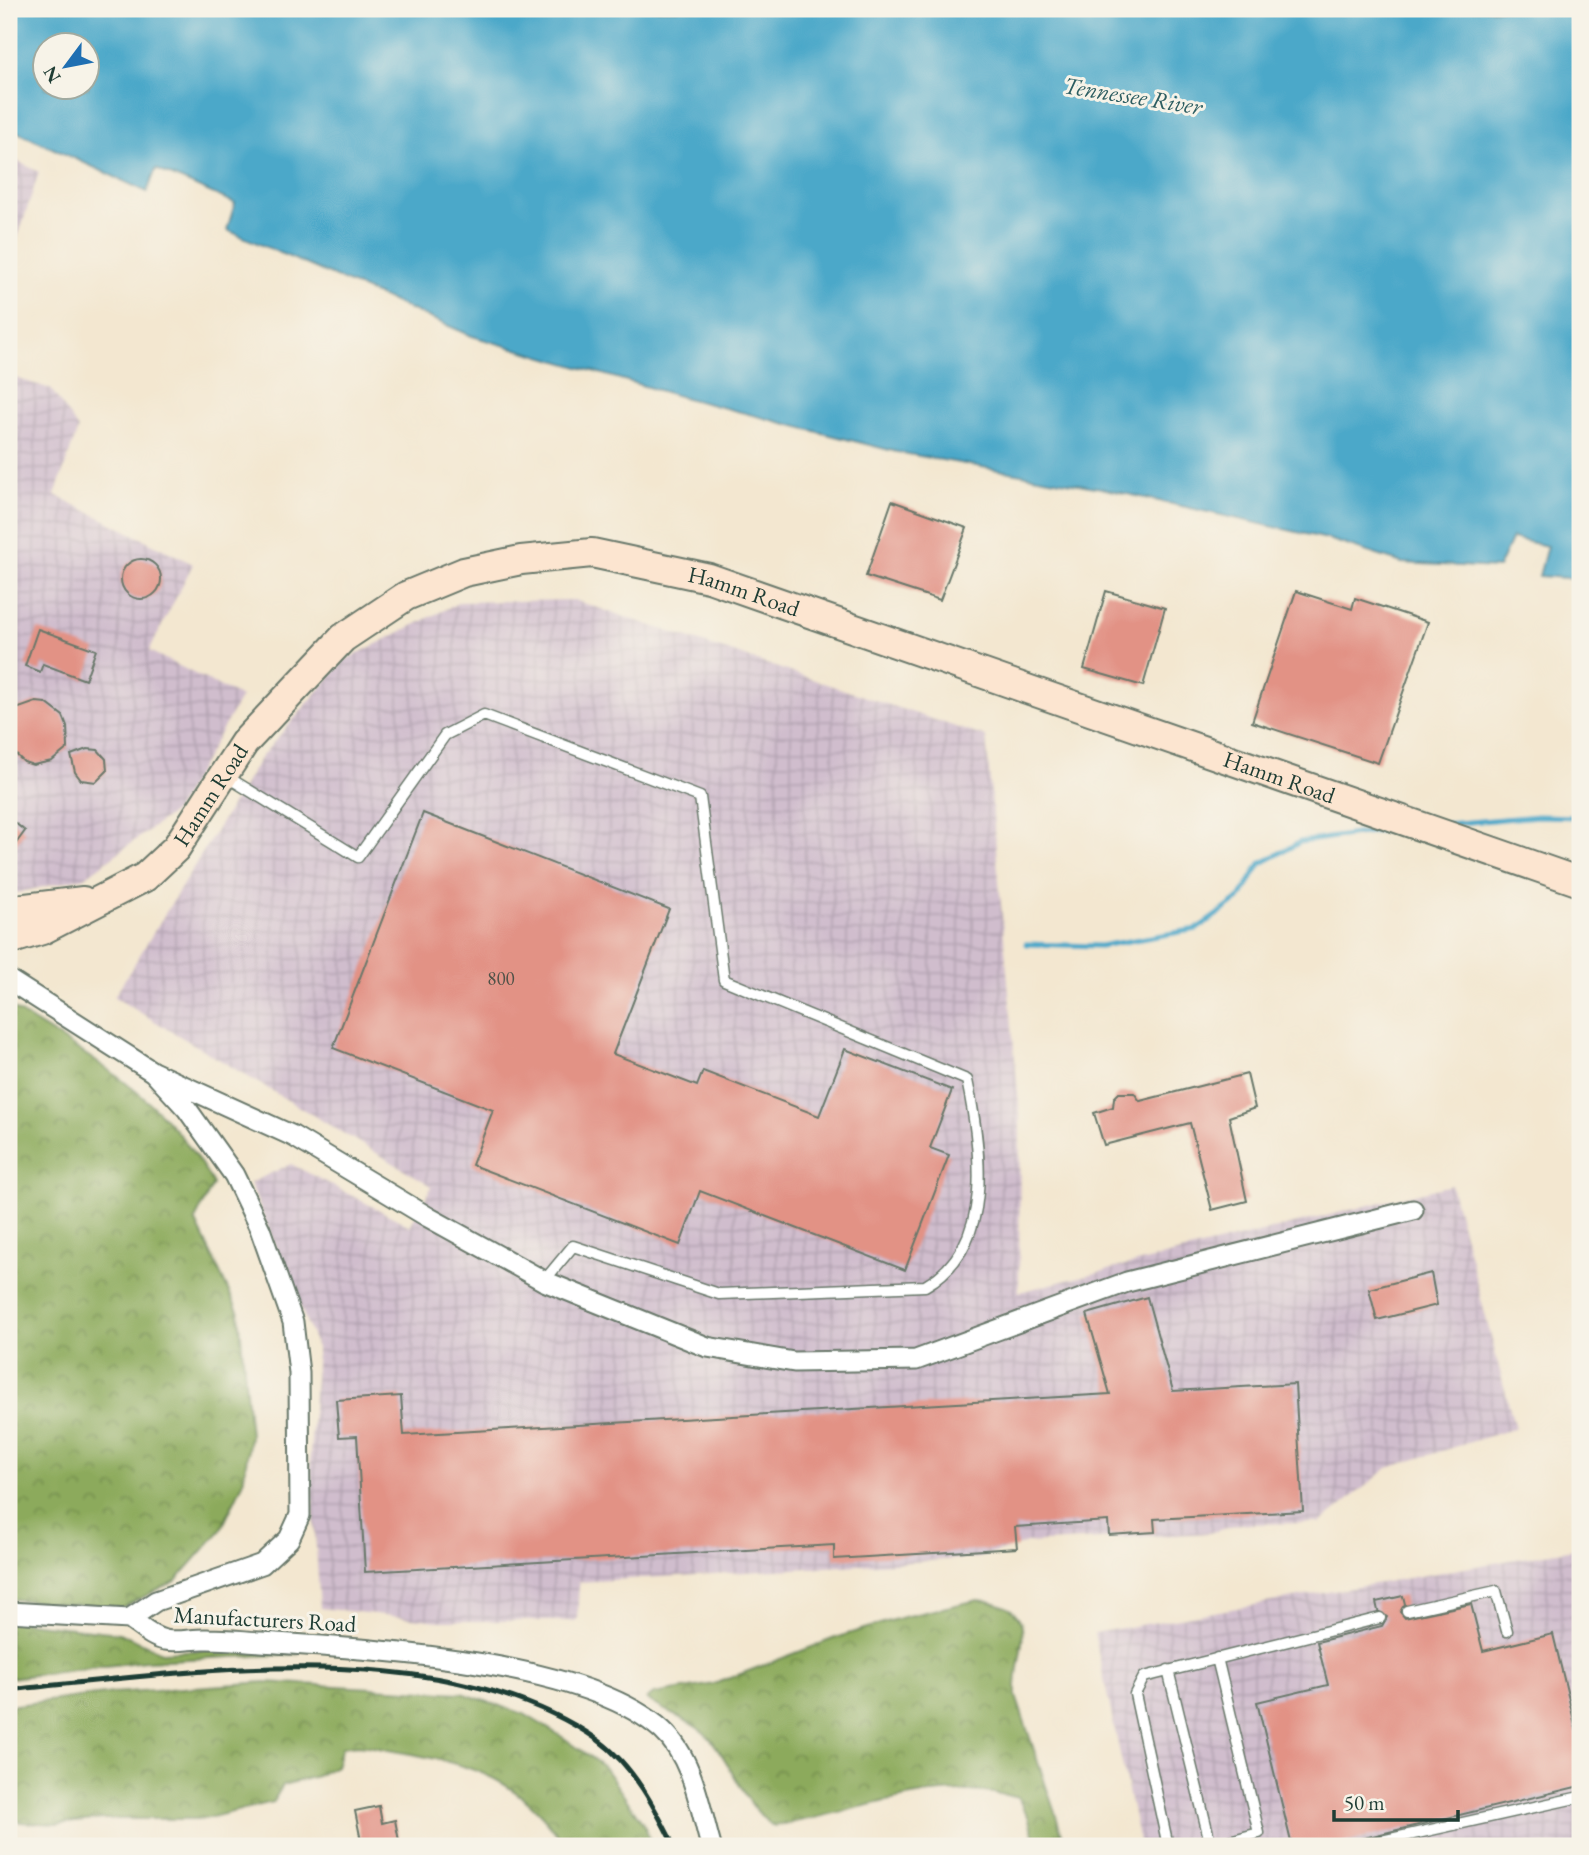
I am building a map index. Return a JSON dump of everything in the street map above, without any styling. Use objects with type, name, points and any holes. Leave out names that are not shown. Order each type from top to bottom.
[{"type":"main road","name":"Hamm Road","points":[[9,940],[42,930],[145,877],[176,848],[244,743],[343,638],[406,596],[464,572],[521,561],[592,553],[709,578],[1580,883]]},
{"type":"main road","points":[[9,910],[110,897]]},
{"type":"street","name":"Manufacturers Road","points":[[9,980],[153,1072],[187,1109],[234,1175],[260,1229],[293,1322],[299,1373],[300,1515],[289,1539],[262,1564],[156,1601],[129,1619],[166,1640],[208,1639],[366,1649],[481,1664],[561,1682],[614,1700],[663,1731],[678,1750],[689,1773],[712,1846]]},
{"type":"street","points":[[153,1072],[293,1136],[428,1217],[544,1281],[707,1347],[794,1362],[916,1360],[1127,1282],[1413,1210]]},
{"type":"street","points":[[9,1612],[129,1619]]},
{"type":"lane","points":[[224,775],[358,857],[445,735],[484,715],[700,797],[724,980],[967,1080],[979,1139],[976,1222],[945,1275],[925,1286],[719,1294],[573,1246],[544,1281]]},
{"type":"lane","points":[[1407,1611],[1496,1591],[1507,1631]]},
{"type":"lane","points":[[1168,1846],[1135,1694],[1144,1677],[1380,1618]]},
{"type":"lane","points":[[1168,1670],[1211,1846],[1259,1833],[1217,1658]]},
{"type":"lane","points":[[1359,1846],[1580,1797]]},
{"type":"shaded area","points":[[9,157],[39,172],[9,265]]},
{"type":"shaded area","points":[[9,376],[51,389],[78,429],[55,495],[193,564],[149,651],[241,697],[175,811],[85,877],[9,895]]},
{"type":"shaded area","points":[[574,600],[986,737],[1020,1115],[1019,1292],[1451,1185],[1515,1428],[1388,1468],[1320,1523],[1240,1524],[1209,1533],[1027,1543],[977,1558],[579,1582],[577,1621],[439,1621],[320,1608],[310,1456],[317,1348],[250,1183],[291,1164],[410,1226],[432,1186],[114,997],[261,757],[345,660],[460,602]]},
{"type":"shaded area","points":[[1580,1548],[1580,1846],[1140,1846],[1094,1633]]},
{"type":"green space","points":[[9,1006],[123,1081],[172,1126],[193,1153],[213,1184],[195,1220],[239,1313],[250,1436],[243,1483],[221,1530],[176,1581],[121,1608],[9,1599]]},
{"type":"green space","points":[[978,1600],[1000,1604],[1013,1612],[1020,1622],[1022,1634],[1016,1696],[1066,1846],[1032,1846],[1035,1840],[1028,1816],[1018,1798],[987,1792],[925,1794],[772,1826],[753,1806],[706,1734],[647,1699],[654,1694],[714,1684],[838,1637],[903,1617]]},
{"type":"green space","points":[[9,1621],[119,1633],[162,1652],[242,1648],[299,1654],[146,1661],[9,1678]]},
{"type":"green space","points":[[265,1682],[462,1693],[524,1714],[604,1767],[644,1825],[652,1846],[565,1846],[532,1805],[514,1790],[494,1779],[450,1762],[357,1745],[342,1747],[336,1766],[317,1776],[283,1785],[273,1802],[204,1819],[103,1819],[57,1824],[19,1822],[9,1802],[9,1706],[113,1693]]},
{"type":"water","name":"Tennessee River","points":[[9,9],[1580,9],[1580,579],[1539,576],[1547,546],[1512,538],[1498,568],[1402,563],[1328,539],[1101,488],[897,452],[682,397],[472,336],[227,230],[235,203],[156,169],[147,192],[9,128]]},
{"type":"building","points":[[892,501],[967,528],[940,600],[866,576]]},
{"type":"building","points":[[141,559],[155,565],[161,579],[155,593],[141,599],[127,593],[121,579],[127,565]]},
{"type":"building","points":[[1106,591],[1165,608],[1143,686],[1084,669]]},
{"type":"building","points":[[1296,591],[1352,609],[1355,598],[1428,622],[1378,763],[1252,722]]},
{"type":"building","points":[[38,629],[96,650],[85,680],[43,664],[40,672],[25,666]]},
{"type":"building","points":[[36,702],[46,703],[63,716],[67,726],[68,748],[52,761],[33,765],[24,762],[9,748],[9,718],[16,709]]},
{"type":"building","points":[[87,749],[98,750],[106,759],[107,771],[96,782],[81,780],[75,772],[71,755]]},
{"type":"building","points":[[423,813],[669,909],[613,1054],[697,1086],[703,1071],[819,1116],[845,1049],[952,1090],[930,1148],[949,1155],[905,1270],[700,1191],[680,1245],[472,1165],[493,1110],[333,1048]]},
{"type":"building","points":[[9,818],[25,831],[9,853]]},
{"type":"building","points":[[1247,1074],[1255,1108],[1229,1117],[1247,1201],[1212,1210],[1190,1123],[1104,1145],[1094,1113],[1113,1107],[1114,1098],[1119,1093],[1134,1093],[1140,1101]]},
{"type":"building","points":[[1431,1273],[1437,1305],[1377,1320],[1369,1289]]},
{"type":"building","points":[[1147,1297],[1173,1391],[1295,1384],[1303,1511],[1154,1519],[1155,1532],[1109,1535],[1108,1521],[1015,1527],[1017,1548],[834,1559],[834,1545],[365,1572],[357,1436],[339,1437],[336,1400],[401,1396],[404,1435],[1110,1394],[1087,1314]]},
{"type":"building","points":[[1403,1596],[1405,1604],[1400,1612],[1405,1618],[1471,1604],[1483,1651],[1553,1634],[1580,1745],[1580,1786],[1331,1846],[1292,1846],[1257,1702],[1328,1685],[1317,1642],[1382,1626],[1387,1617],[1378,1611],[1376,1602]]},
{"type":"building","points":[[379,1806],[382,1823],[395,1820],[400,1846],[362,1846],[355,1811]]},
{"type":"waterway","points":[[1447,824],[1538,816],[1580,817]]},
{"type":"waterway","points":[[1026,944],[1100,946],[1197,929],[1240,898],[1260,864],[1300,842],[1392,829]]},
{"type":"railway","points":[[9,1690],[233,1669],[312,1668],[391,1672],[466,1684],[536,1706],[611,1750],[633,1775],[674,1846]]}]
